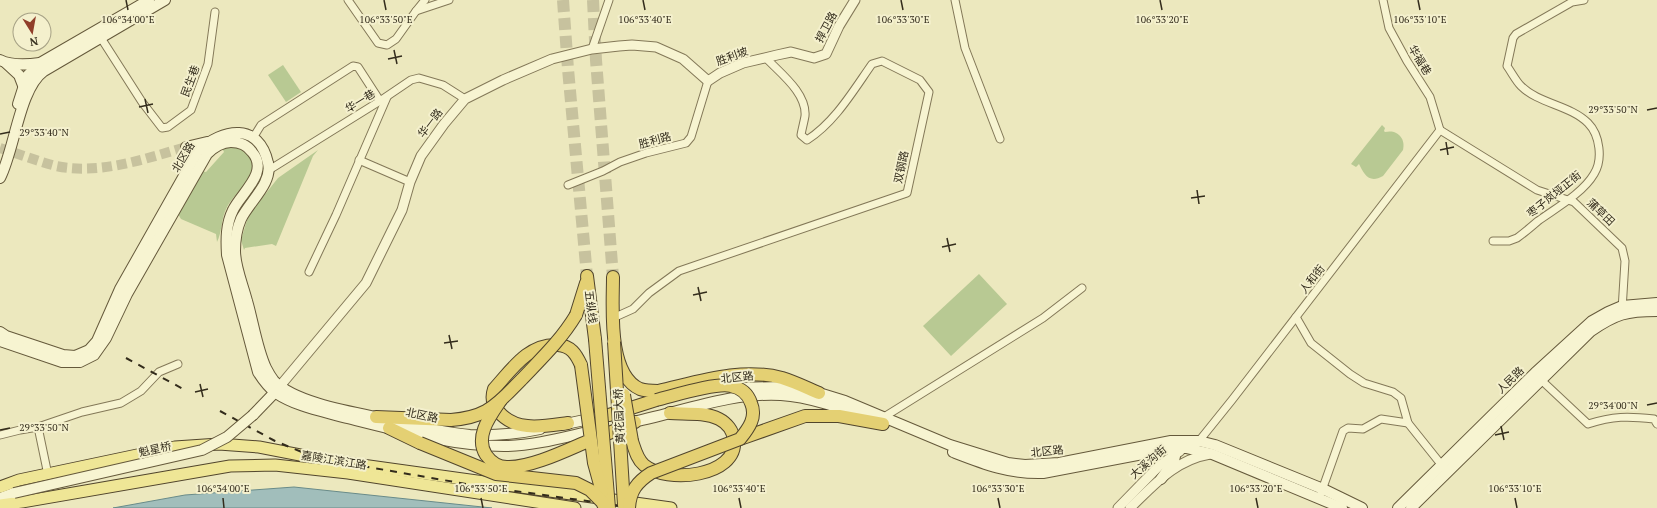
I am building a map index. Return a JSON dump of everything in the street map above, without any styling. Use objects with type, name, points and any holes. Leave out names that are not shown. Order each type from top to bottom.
[{"type":"highway","name":"五纵线","points":[[502,400],[565,333],[576,315],[587,276],[596,339]]},
{"type":"highway","name":"五纵线","points":[[613,277],[613,321]]},
{"type":"highway","name":"黄花园大桥","points":[[613,321],[624,508]]},
{"type":"highway","name":"黄花园大桥","points":[[596,339],[607,508]]},
{"type":"highway","points":[[614,342],[619,361],[632,441],[637,456],[645,466],[657,472],[681,476],[698,474],[719,466],[728,459],[735,446],[734,434],[728,425],[718,419],[699,414],[670,413]]},
{"type":"highway","points":[[568,423],[524,426],[506,419],[492,403],[494,389],[525,355],[535,348],[548,344],[566,346],[576,353],[581,365],[594,463],[607,508]]},
{"type":"highway","points":[[619,361],[626,378],[640,389],[648,391],[658,391],[725,376],[754,374],[768,375],[793,381],[819,393]]},
{"type":"highway","points":[[610,415],[656,400],[717,386],[730,385],[737,388],[747,396],[753,408],[750,427],[740,439]]},
{"type":"highway","points":[[376,417],[451,420],[470,418],[487,410],[502,400]]},
{"type":"highway","points":[[502,400],[488,419],[483,430],[482,442],[483,451],[495,464],[506,468],[531,463],[635,422]]},
{"type":"highway","points":[[629,508],[632,491],[640,481],[651,473],[793,419],[805,416],[829,415],[884,421]]},
{"type":"highway","points":[[389,428],[420,443],[496,474],[576,483],[590,490],[607,508]]},
{"type":"main road","points":[[0,163],[10,136],[23,85],[27,76],[40,63],[149,0]]},
{"type":"main road","points":[[0,178],[15,137],[25,100],[33,83],[40,75],[165,0]]},
{"type":"main road","points":[[3,61],[26,65],[40,63]]},
{"type":"main road","points":[[3,61],[19,75],[23,85],[25,100]]},
{"type":"main road","name":"北区路","points":[[0,341],[62,362],[80,362],[94,355],[106,338],[127,294],[209,141],[221,135],[235,132],[253,138]]},
{"type":"main road","points":[[253,138],[262,147],[267,159],[269,170]]},
{"type":"main road","points":[[186,147],[209,141]]},
{"type":"main road","name":"北区路","points":[[0,332],[6,336],[63,355],[75,356],[89,350],[97,341],[120,289],[203,152],[226,142],[236,142],[245,145],[256,155],[258,165],[257,173],[250,187],[233,209],[228,222],[226,255],[258,372],[262,380],[308,408],[446,440],[479,444],[520,445],[635,422],[742,397],[782,395],[828,404],[884,421],[950,445],[1008,463],[1025,465],[1059,463],[1171,441],[1199,441]]},
{"type":"main road","name":"北区路","points":[[269,170],[265,182],[241,219],[237,230],[235,253],[264,362],[269,374],[278,390],[310,401],[445,432],[493,435],[531,431],[737,387],[780,387],[819,393],[845,401],[884,421],[988,466],[1024,474],[1043,474],[1186,448]]},
{"type":"main road","name":"人民路","points":[[1398,508],[1444,468],[1592,322],[1608,312],[1657,303]]},
{"type":"main road","name":"人民路","points":[[1622,310],[1657,311]]},
{"type":"main road","name":"魁星桥","points":[[0,498],[14,493],[202,450],[227,437],[278,390]]},
{"type":"main road","points":[[479,444],[473,440],[473,437],[493,435]]},
{"type":"main road","points":[[1199,441],[1215,445],[1321,494],[1342,508]]},
{"type":"main road","name":"嘉陵江滨江路","points":[[0,487],[19,480],[48,475],[175,446],[219,444],[259,447],[326,460],[671,508]]},
{"type":"main road","points":[[1155,444],[1169,445],[1175,451],[1174,461],[1161,479]]},
{"type":"main road","points":[[1186,448],[1212,454],[1362,508]]},
{"type":"main road","name":"嘉陵江滨江路","points":[[0,505],[230,466],[275,465],[348,472],[574,508]]},
{"type":"main road","name":"人民路","points":[[1411,508],[1444,468]]},
{"type":"street","points":[[348,0],[378,43],[387,45],[396,38],[425,0]]},
{"type":"street","points":[[416,11],[449,0]]},
{"type":"street","points":[[592,50],[609,0]]},
{"type":"street","name":"捍卫路","points":[[766,58],[791,52],[814,58],[826,54],[839,26],[855,0]]},
{"type":"street","points":[[955,0],[965,48],[1000,139]]},
{"type":"street","name":"华福巷","points":[[1383,0],[1389,28],[1407,61],[1430,97],[1440,130]]},
{"type":"street","name":"枣子岚垭正街","points":[[1493,241],[1509,241],[1517,238],[1568,200],[1586,185],[1594,174],[1600,156],[1597,138],[1588,123],[1573,113],[1536,96],[1522,86],[1507,66],[1513,38],[1516,34],[1572,1],[1584,0]]},
{"type":"street","name":"民生巷","points":[[100,38],[142,102],[162,128],[168,127],[191,110],[208,64],[214,12]]},
{"type":"street","name":"华一路","points":[[278,390],[366,283],[402,210],[410,182],[421,156],[444,124],[465,99],[552,59],[592,50],[632,45],[656,47],[683,59],[708,81]]},
{"type":"street","name":"胜利坡","points":[[708,81],[731,68],[766,58]]},
{"type":"street","name":"双钢路","points":[[613,321],[632,309],[649,293],[679,271],[907,193],[929,92],[920,80],[882,61],[872,64],[835,116],[816,134],[807,140],[800,135],[805,115],[800,95],[766,58]]},
{"type":"street","points":[[253,138],[261,125],[353,66],[358,68],[380,101]]},
{"type":"street","name":"华一巷","points":[[269,170],[411,80],[419,78],[443,85],[465,99]]},
{"type":"street","name":"胜利路","points":[[568,185],[603,171],[620,162],[646,153],[686,144],[692,137],[708,81]]},
{"type":"street","points":[[309,272],[387,96]]},
{"type":"street","name":"蒲草田","points":[[1440,130],[1537,190],[1568,200],[1579,206],[1622,248],[1626,267],[1622,310]]},
{"type":"street","name":"人和街","points":[[1199,441],[1440,130]]},
{"type":"street","points":[[359,160],[410,182]]},
{"type":"street","points":[[884,421],[1043,318],[1082,288]]},
{"type":"street","points":[[1296,317],[1311,343],[1350,374],[1364,383],[1397,394],[1402,401],[1408,422],[1444,468]]},
{"type":"street","points":[[0,435],[20,430],[38,428],[82,412],[121,403],[141,391],[159,372],[178,364]]},
{"type":"street","points":[[1538,376],[1588,424],[1600,420],[1628,416],[1654,419],[1657,424]]},
{"type":"street","points":[[1321,494],[1343,431],[1348,428],[1362,429],[1381,419],[1408,422]]},
{"type":"street","points":[[38,428],[48,475]]},
{"type":"street","points":[[1186,448],[1199,441]]},
{"type":"street","name":"大溪沟街","points":[[1118,508],[1175,451]]},
{"type":"street","name":"大溪沟街","points":[[1130,508],[1161,479],[1187,460],[1197,456],[1212,454]]},
{"type":"green space","points":[[283,65],[301,92],[286,102],[268,75]]},
{"type":"green space","points":[[1382,125],[1385,128],[1385,132],[1389,131],[1400,135],[1404,146],[1403,150],[1383,176],[1374,179],[1365,174],[1359,164],[1356,167],[1351,164]]},
{"type":"green space","points":[[232,146],[244,149],[251,157],[253,168],[248,180],[227,207],[217,242],[216,234],[181,219],[178,214],[202,171],[206,172],[224,152],[222,148]]},
{"type":"green space","points":[[318,150],[313,156],[276,246],[272,244],[245,248],[244,250],[241,240],[251,212],[278,178]]},
{"type":"green space","points":[[979,274],[1007,304],[951,356],[923,326]]},
{"type":"water","points":[[294,487],[492,508],[113,508],[185,495]]},
{"type":"tunnel","points":[[563,0],[587,276]]},
{"type":"tunnel","points":[[593,0],[596,60],[613,277]]},
{"type":"tunnel","points":[[0,148],[56,166],[89,169],[138,161],[186,147]]},
{"type":"railway","points":[[126,358],[185,390]]},
{"type":"railway","points":[[220,411],[275,441],[309,455],[339,462],[472,485],[637,508]]}]
